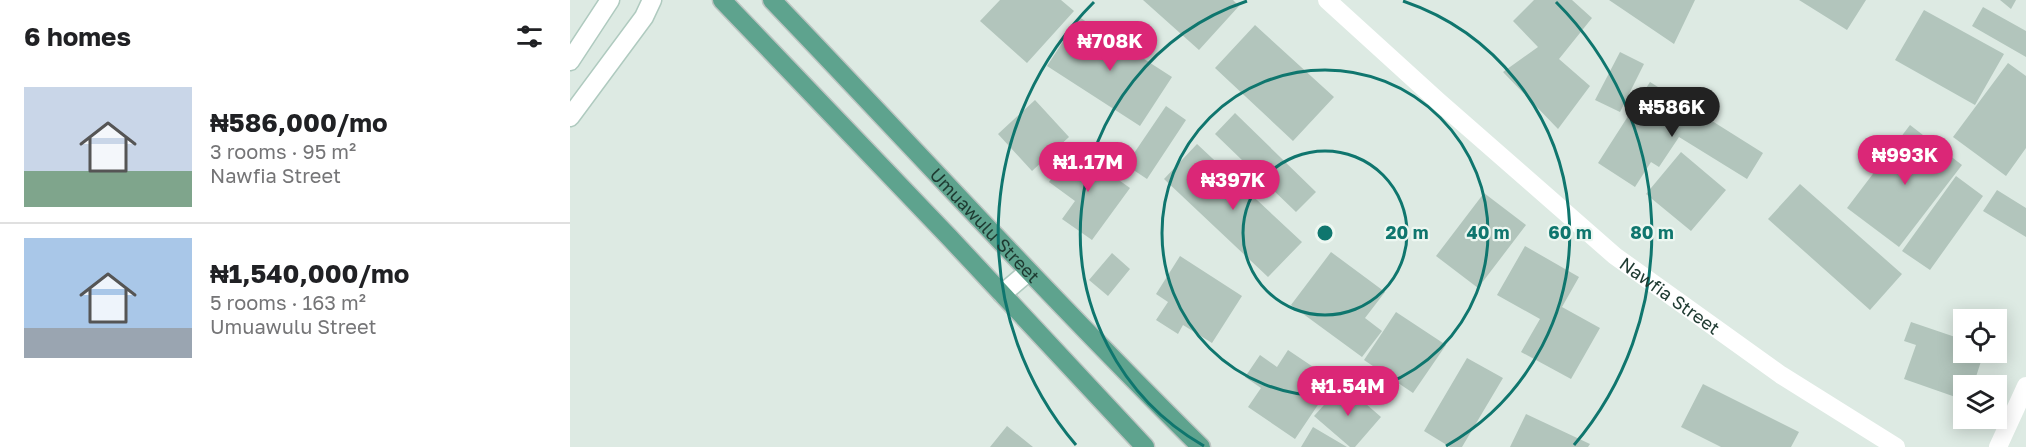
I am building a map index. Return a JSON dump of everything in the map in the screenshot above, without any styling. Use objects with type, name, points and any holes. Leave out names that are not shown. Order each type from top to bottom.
[{"type":"main road","name":"Umuawulu Street","points":[[722,0],[933,219],[1145,447]]},
{"type":"main road","name":"Umuawulu Street","points":[[772,0],[1028,272],[1202,447]]},
{"type":"street","points":[[570,60],[610,0]]},
{"type":"street","points":[[570,117],[644,17],[652,0]]},
{"type":"street","name":"Nawfia Street","points":[[1326,0],[1615,256],[1780,375],[1896,447]]},
{"type":"street","points":[[1002,294],[1028,272]]},
{"type":"street","points":[[1998,447],[2026,386]]},
{"type":"building","points":[[1000,0],[1061,0],[1074,11],[1027,63],[980,21]]},
{"type":"building","points":[[1143,0],[1233,0],[1239,6],[1199,50]]},
{"type":"building","points":[[1534,0],[1572,0],[1592,18],[1559,59],[1590,86],[1558,129],[1503,72],[1538,47],[1513,21]]},
{"type":"building","points":[[1609,0],[1695,0],[1674,44]]},
{"type":"building","points":[[1799,0],[1866,0],[1847,30]]},
{"type":"building","points":[[2000,0],[2016,0],[2011,9]]},
{"type":"building","points":[[1983,7],[2026,31],[2026,57],[1972,26]]},
{"type":"building","points":[[1924,10],[2004,54],[1975,105],[1895,60]]},
{"type":"building","points":[[1079,17],[1172,77],[1140,126],[1047,66]]},
{"type":"building","points":[[1255,25],[1334,97],[1293,141],[1215,68]]},
{"type":"building","points":[[1620,52],[1644,64],[1620,112],[1595,100]]},
{"type":"building","points":[[2008,63],[2026,76],[2026,148],[2006,176],[1953,137]]},
{"type":"building","points":[[1650,82],[1763,153],[1747,179],[1679,137],[1659,167],[1651,162],[1635,187],[1598,163]]},
{"type":"building","points":[[1035,100],[1069,137],[1032,171],[998,134]]},
{"type":"building","points":[[1166,106],[1186,120],[1147,179],[1126,165]]},
{"type":"building","points":[[1235,113],[1316,192],[1296,212],[1215,134]]},
{"type":"building","points":[[1910,125],[1962,165],[1899,247],[1847,208]]},
{"type":"building","points":[[1197,144],[1302,242],[1268,277],[1164,179]]},
{"type":"building","points":[[1074,148],[1130,188],[1092,240],[1062,219],[1075,201],[1049,182]]},
{"type":"building","points":[[1681,152],[1726,190],[1691,231],[1646,194]]},
{"type":"building","points":[[1956,176],[1983,196],[1930,270],[1902,251]]},
{"type":"building","points":[[1800,184],[1902,274],[1870,310],[1768,219]]},
{"type":"building","points":[[1997,190],[2026,208],[2026,237],[1983,211]]},
{"type":"building","points":[[1484,193],[1526,225],[1478,288],[1436,256]]},
{"type":"building","points":[[1525,246],[1579,277],[1562,307],[1600,328],[1571,379],[1521,352],[1540,319],[1497,295]]},
{"type":"building","points":[[1331,252],[1385,292],[1365,318],[1382,331],[1362,357],[1291,305]]},
{"type":"building","points":[[1112,253],[1130,269],[1108,296],[1089,280]]},
{"type":"building","points":[[1180,256],[1242,296],[1212,343],[1183,325],[1178,334],[1156,320],[1168,302],[1156,294]]},
{"type":"building","points":[[1396,312],[1446,345],[1413,393],[1364,360]]},
{"type":"building","points":[[1911,322],[1953,336],[1953,363],[1980,363],[1977,375],[1953,375],[1953,396],[1904,379],[1916,345],[1904,341]]},
{"type":"building","points":[[1288,350],[1334,381],[1295,439],[1248,407],[1261,388],[1245,377],[1260,355],[1277,367]]},
{"type":"building","points":[[1467,358],[1503,378],[1462,447],[1450,447],[1424,431]]},
{"type":"building","points":[[1343,384],[1381,417],[1355,447],[1350,447],[1314,416]]},
{"type":"building","points":[[1703,384],[1799,432],[1791,447],[1721,447],[1681,427]]},
{"type":"building","points":[[1526,414],[1590,444],[1588,447],[1510,447]]},
{"type":"building","points":[[1007,426],[1033,447],[990,447]]},
{"type":"building","points":[[1313,427],[1347,447],[1301,447]]}]
